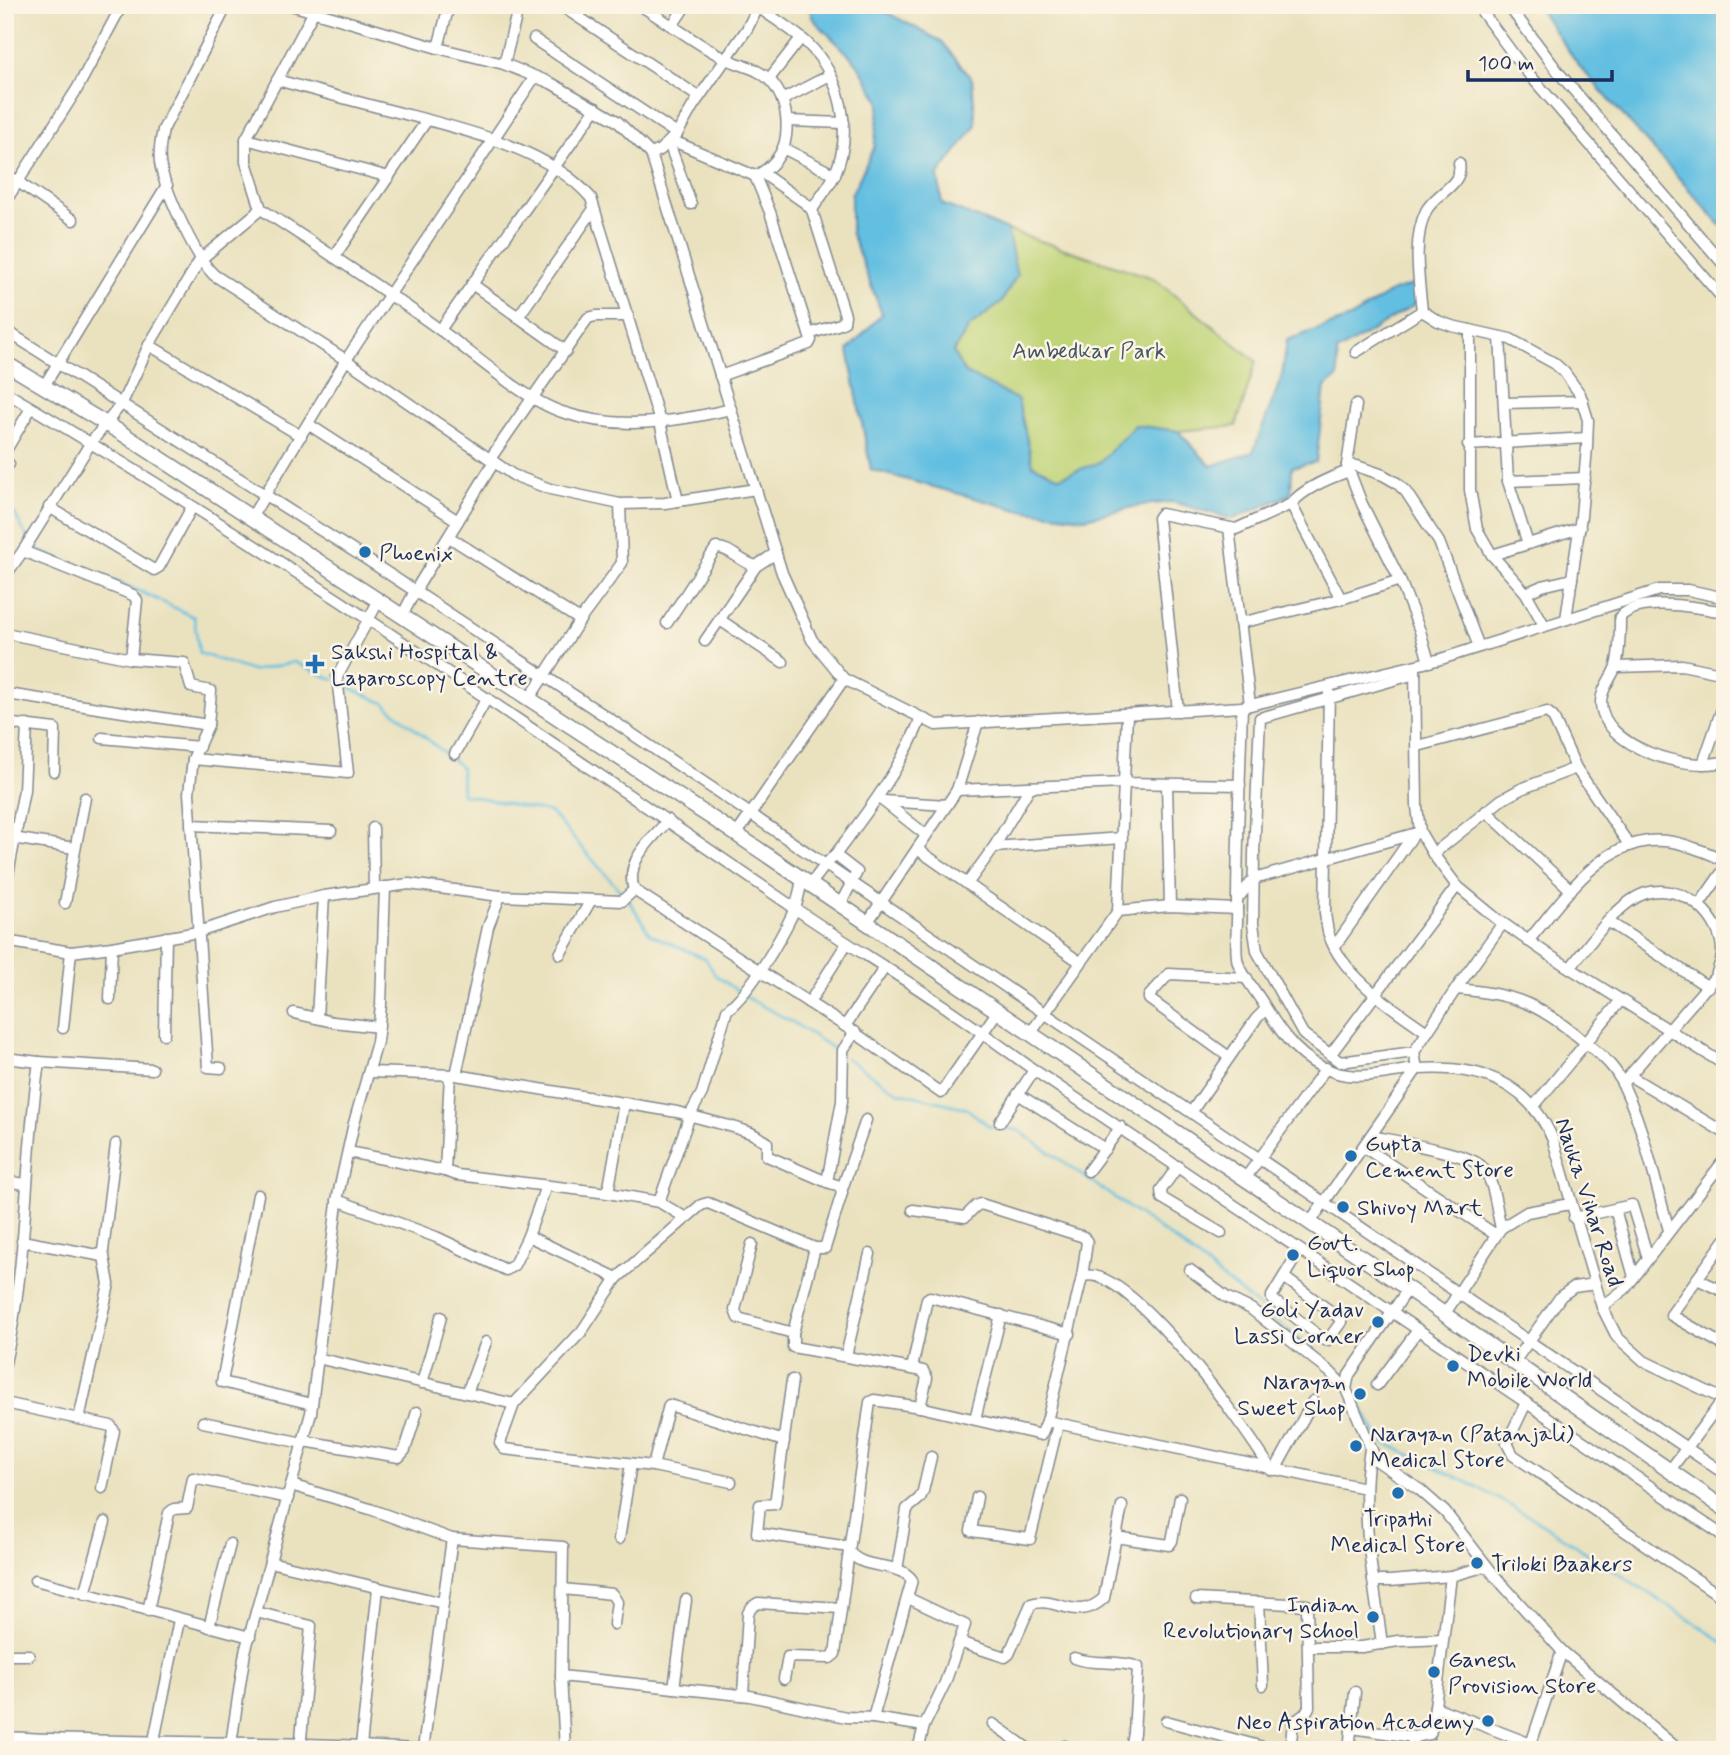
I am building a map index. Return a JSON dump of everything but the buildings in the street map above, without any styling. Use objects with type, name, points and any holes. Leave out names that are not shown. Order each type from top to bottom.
[{"type":"main road","points":[[5,363],[105,423],[251,517],[736,835],[1408,1289],[1725,1509]]},
{"type":"street","points":[[5,202],[77,89],[122,5]]},
{"type":"street","points":[[227,5],[163,130],[159,156],[167,185],[200,260],[214,275],[346,360],[513,475],[550,489],[620,504],[678,501],[756,489]]},
{"type":"street","points":[[291,5],[314,11],[329,10],[438,48],[504,64],[551,83],[617,121],[651,154],[782,573],[812,640],[844,678],[936,725],[1246,706],[1329,692],[1415,670],[1429,662],[1659,590],[1688,590],[1725,598]]},
{"type":"street","points":[[438,48],[449,5]]},
{"type":"street","points":[[504,64],[519,5]]},
{"type":"street","points":[[561,5],[699,97]]},
{"type":"street","points":[[640,5],[726,59],[759,71],[769,79],[782,100],[788,121],[783,148],[778,158],[759,175]]},
{"type":"street","points":[[672,26],[686,5]]},
{"type":"street","points":[[1477,5],[1522,66],[1725,301]]},
{"type":"street","points":[[1508,5],[1559,74],[1725,266]]},
{"type":"street","points":[[651,154],[672,139],[759,7],[801,38],[817,54],[836,86],[844,123],[842,153],[835,175],[812,210]]},
{"type":"street","points":[[314,11],[246,139],[246,162],[261,209],[440,330],[533,398],[559,411],[621,423],[660,422],[731,409]]},
{"type":"street","points":[[769,79],[801,38]]},
{"type":"street","points":[[534,39],[672,139],[759,175],[805,202],[812,210],[845,316],[844,322],[809,334]]},
{"type":"street","points":[[782,100],[830,75]]},
{"type":"street","points":[[251,517],[346,360],[534,78]]},
{"type":"street","points":[[277,80],[493,139],[554,167],[578,183],[591,198],[660,422],[678,501]]},
{"type":"street","points":[[440,330],[596,108]]},
{"type":"street","points":[[334,257],[427,120]]},
{"type":"street","points":[[788,121],[844,123]]},
{"type":"street","points":[[246,139],[388,177]]},
{"type":"street","points":[[672,139],[691,204]]},
{"type":"street","points":[[783,148],[835,175]]},
{"type":"street","points":[[1422,311],[1418,268],[1423,223],[1430,205],[1458,178],[1459,163]]},
{"type":"street","points":[[5,173],[73,220]]},
{"type":"street","points":[[720,376],[809,344],[811,340],[759,175]]},
{"type":"street","points":[[44,386],[167,185]]},
{"type":"street","points":[[6,575],[90,444],[122,403],[149,345],[200,260],[261,209]]},
{"type":"street","points":[[518,317],[594,209]]},
{"type":"street","points":[[472,284],[566,351]]},
{"type":"street","points":[[1356,352],[1422,311],[1438,321],[1510,339],[1554,363],[1564,372],[1583,401],[1588,420],[1580,528],[1566,619]]},
{"type":"street","points":[[402,616],[492,461],[588,318],[628,316]]},
{"type":"street","points":[[5,330],[415,591],[751,813],[1725,1474]]},
{"type":"street","points":[[1470,330],[1468,445],[1470,490],[1477,529],[1492,555],[1526,593],[1544,625]]},
{"type":"street","points":[[1500,337],[1508,481],[1528,544]]},
{"type":"street","points":[[149,345],[301,436]]},
{"type":"street","points":[[5,393],[192,507],[487,698],[1725,1536]]},
{"type":"street","points":[[1504,403],[1583,401]]},
{"type":"street","points":[[1356,405],[1348,468],[1362,504],[1400,580],[1429,662]]},
{"type":"street","points":[[5,452],[31,408]]},
{"type":"street","points":[[308,424],[458,521]]},
{"type":"street","points":[[1468,445],[1587,438]]},
{"type":"street","points":[[1178,711],[1158,517],[1161,514],[1236,529],[1291,504],[1297,497],[1348,468],[1357,466],[1383,475],[1398,483],[1406,492],[1439,542],[1479,648]]},
{"type":"street","points":[[1508,481],[1585,478]]},
{"type":"street","points":[[529,699],[580,620],[622,564],[620,504]]},
{"type":"street","points":[[1291,504],[1340,599]]},
{"type":"street","points":[[49,507],[154,570],[159,567],[192,507]]},
{"type":"street","name":"Nauka Vihar Road","points":[[1229,528],[1246,706],[1240,785],[1237,904],[1238,962],[1247,978],[1299,1054],[1334,1073],[1376,1075],[1417,1069],[1459,1069],[1487,1075],[1511,1088],[1534,1106],[1553,1140],[1601,1307],[1617,1337],[1644,1361],[1724,1399]]},
{"type":"street","points":[[1492,555],[1580,528]]},
{"type":"street","points":[[449,537],[580,620]]},
{"type":"street","points":[[667,623],[716,548],[722,547],[756,566]]},
{"type":"street","points":[[23,551],[134,595],[137,600],[131,659]]},
{"type":"street","points":[[705,641],[756,566],[776,553]]},
{"type":"street","points":[[1526,593],[1572,579]]},
{"type":"street","points":[[1240,623],[1340,599],[1400,580]]},
{"type":"street","points":[[193,759],[348,773],[337,677],[379,600]]},
{"type":"street","points":[[1725,612],[1671,604],[1623,613],[1620,617],[1616,667],[1602,691],[1601,701],[1609,728],[1642,750],[1703,764],[1725,761]]},
{"type":"street","points":[[720,620],[783,662]]},
{"type":"street","points":[[5,633],[131,659],[184,663],[191,687],[211,691],[208,724],[193,759],[189,793],[208,1067],[220,1068]]},
{"type":"street","points":[[1616,667],[1682,665],[1725,674]]},
{"type":"street","points":[[1335,946],[1417,833],[1415,670]]},
{"type":"street","points":[[736,835],[844,678]]},
{"type":"street","points":[[1329,692],[1325,913],[1329,936],[1362,983],[1427,1032]]},
{"type":"street","points":[[1329,692],[1260,718],[1253,924],[1257,951],[1303,1034],[1340,1062],[1414,1052]]},
{"type":"street","points":[[7,694],[208,724]]},
{"type":"street","points":[[455,754],[487,698]]},
{"type":"street","points":[[1703,764],[1725,700]]},
{"type":"street","points":[[1418,746],[1547,712],[1553,717],[1576,768],[1630,846]]},
{"type":"street","points":[[1030,1034],[1118,911],[1127,714]]},
{"type":"street","points":[[659,1202],[690,1115],[702,1093],[727,1010],[736,1003],[760,970],[795,909],[806,882],[835,855],[881,799],[921,718]]},
{"type":"street","points":[[867,923],[957,790],[978,722]]},
{"type":"street","points":[[5,723],[55,729],[54,771]]},
{"type":"street","points":[[5,890],[24,790],[27,725]]},
{"type":"street","points":[[102,738],[199,747]]},
{"type":"street","points":[[1433,854],[1486,811],[1521,789],[1576,768]]},
{"type":"street","points":[[957,790],[1124,783],[1240,785]]},
{"type":"street","points":[[1167,784],[1170,906]]},
{"type":"street","points":[[967,884],[994,847],[1030,787]]},
{"type":"street","points":[[65,902],[85,798]]},
{"type":"street","points":[[881,799],[947,805]]},
{"type":"street","points":[[881,799],[926,835]]},
{"type":"street","points":[[1486,811],[1571,890]]},
{"type":"street","points":[[628,895],[633,862],[668,820]]},
{"type":"street","points":[[191,825],[331,831]]},
{"type":"street","points":[[230,1746],[245,1652],[312,1404],[337,1200],[379,1027],[379,888],[373,828]]},
{"type":"street","points":[[1118,911],[1237,904],[1254,879],[1417,833]]},
{"type":"street","points":[[1417,833],[1457,886],[1503,923],[1670,1031],[1723,1059]]},
{"type":"street","points":[[13,838],[74,848]]},
{"type":"street","points":[[994,847],[1122,838]]},
{"type":"street","points":[[1528,941],[1589,870],[1615,850],[1649,842],[1676,843],[1716,855],[1725,862]]},
{"type":"street","points":[[917,849],[1080,962]]},
{"type":"street","points":[[835,855],[857,872],[840,905]]},
{"type":"street","points":[[1699,905],[1725,868]]},
{"type":"street","points":[[5,942],[71,952],[112,947],[198,932],[275,907],[324,896],[409,884],[500,897],[591,900],[628,895],[760,970],[941,1093],[997,1012]]},
{"type":"street","points":[[1330,1055],[1457,886]]},
{"type":"street","points":[[1570,968],[1624,905],[1645,894],[1665,891],[1699,905],[1712,917],[1722,955],[1716,976],[1626,1080]]},
{"type":"street","points":[[317,1018],[324,896]]},
{"type":"street","points":[[445,1171],[453,1075],[488,927],[500,897]]},
{"type":"street","points":[[560,954],[591,900]]},
{"type":"street","points":[[1609,922],[1708,987]]},
{"type":"street","points":[[1309,1224],[1417,1069],[1414,1052],[1503,923]]},
{"type":"street","points":[[164,1034],[166,937]]},
{"type":"street","points":[[809,1003],[847,943]]},
{"type":"street","points":[[110,999],[112,947]]},
{"type":"street","points":[[1238,962],[1257,951]]},
{"type":"street","points":[[63,1028],[71,952]]},
{"type":"street","points":[[827,1182],[842,1101],[843,1054],[850,1029],[885,967]]},
{"type":"street","points":[[1229,1057],[1149,999],[1149,996],[1169,974],[1247,978]]},
{"type":"street","points":[[1456,989],[1490,992],[1530,1003],[1557,1019],[1626,1080],[1725,1133]]},
{"type":"street","points":[[1534,1106],[1621,1000]]},
{"type":"street","points":[[1192,1111],[1256,1018],[1266,1009]]},
{"type":"street","points":[[294,1013],[379,1027]]},
{"type":"street","points":[[5,1058],[152,1069]]},
{"type":"street","points":[[5,1363],[22,1241],[31,1115],[39,1062]]},
{"type":"street","points":[[1244,1180],[1326,1068]]},
{"type":"street","points":[[1000,1122],[1034,1070]]},
{"type":"street","points":[[369,1072],[453,1075],[690,1115],[751,1133],[767,1142],[767,1156],[842,1189]]},
{"type":"street","points":[[1626,1080],[1669,1230]]},
{"type":"street","points":[[1018,1094],[1105,1149]]},
{"type":"street","points":[[608,1193],[624,1103]]},
{"type":"street","points":[[731,1482],[653,1466],[501,1448],[500,1443],[514,1405],[582,1331],[617,1278],[701,1205],[708,1203],[815,1248],[825,1248],[866,1119]]},
{"type":"street","points":[[1088,1171],[1121,1127]]},
{"type":"street","points":[[1371,1136],[1461,1156],[1481,1166],[1490,1183],[1498,1232]]},
{"type":"street","points":[[79,1419],[109,1284],[103,1256],[116,1144]]},
{"type":"street","points":[[1364,1147],[1498,1232]]},
{"type":"street","points":[[348,1152],[457,1175],[608,1193],[659,1202],[686,1218]]},
{"type":"street","points":[[1601,1307],[1625,1289],[1725,1159]]},
{"type":"street","points":[[1178,1166],[1161,1190],[1162,1198],[1221,1233]]},
{"type":"street","points":[[5,1181],[25,1185]]},
{"type":"street","points":[[337,1200],[436,1237],[506,1270],[514,1265],[546,1186]]},
{"type":"street","points":[[258,1195],[222,1382],[312,1404]]},
{"type":"street","points":[[913,1210],[965,1217],[982,1204],[1084,1237],[1087,1242],[1030,1539],[971,1531],[977,1497]]},
{"type":"street","points":[[1444,1315],[1498,1232],[1527,1212],[1570,1204]]},
{"type":"street","points":[[1574,1218],[1633,1206],[1648,1258]]},
{"type":"street","points":[[1615,1209],[1634,1278]]},
{"type":"street","points":[[527,1236],[617,1278]]},
{"type":"street","points":[[1725,1240],[1671,1315],[1725,1346]]},
{"type":"street","points":[[22,1241],[103,1256]]},
{"type":"street","points":[[752,1244],[735,1314],[738,1318],[793,1333]]},
{"type":"street","points":[[815,1248],[793,1333],[793,1347],[923,1371],[927,1378],[920,1407]]},
{"type":"street","points":[[1285,1278],[1341,1319],[1328,1340],[1324,1340],[1273,1301],[1272,1296],[1300,1250]]},
{"type":"street","points":[[846,1356],[870,1254]]},
{"type":"street","points":[[1190,1270],[1226,1297],[1251,1310],[1347,1383],[1376,1460],[1420,1490],[1445,1512],[1487,1566],[1562,1651],[1679,1750]]},
{"type":"street","points":[[1082,1277],[1095,1276],[1113,1285],[1149,1312],[1235,1416],[1273,1470]]},
{"type":"street","points":[[1697,1279],[1725,1292]]},
{"type":"street","points":[[1514,1362],[1561,1296],[1574,1287],[1595,1284]]},
{"type":"street","points":[[1347,1383],[1408,1289]]},
{"type":"street","points":[[912,1368],[927,1299],[930,1297],[1070,1334]]},
{"type":"street","points":[[975,1419],[1001,1315]]},
{"type":"street","points":[[422,1382],[441,1317]]},
{"type":"street","points":[[1377,1385],[1418,1330]]},
{"type":"street","points":[[467,1393],[486,1342]]},
{"type":"street","points":[[317,1358],[514,1405]]},
{"type":"street","points":[[792,1380],[775,1504],[760,1506],[757,1534],[849,1549]]},
{"type":"street","points":[[1670,1470],[1724,1399]]},
{"type":"street","points":[[784,1679],[788,1657],[833,1657],[870,1402],[880,1400],[920,1407],[1041,1435],[1052,1423]]},
{"type":"street","points":[[1273,1470],[1313,1401]]},
{"type":"street","points":[[5,1403],[113,1428],[102,1488]]},
{"type":"street","points":[[1526,1403],[1507,1443],[1513,1455],[1725,1598]]},
{"type":"street","points":[[653,1466],[669,1405],[784,1441]]},
{"type":"street","points":[[203,1422],[303,1442],[399,1457],[405,1450],[417,1412]]},
{"type":"street","points":[[1052,1423],[1366,1488]]},
{"type":"street","points":[[1370,1449],[1365,1478],[1373,1581],[1382,1644]]},
{"type":"street","points":[[897,1570],[907,1509],[920,1498],[931,1457]]},
{"type":"street","points":[[619,1539],[631,1464]]},
{"type":"street","points":[[148,1611],[169,1513],[174,1509],[187,1508],[193,1478],[288,1498]]},
{"type":"street","points":[[292,1485],[370,1509],[452,1539],[561,1546],[564,1550],[561,1676],[565,1750]]},
{"type":"street","points":[[1116,1537],[1169,1545],[1180,1498]]},
{"type":"street","points":[[959,1642],[1005,1657],[1009,1654],[1031,1604],[1035,1602],[1074,1610],[1087,1609],[1098,1604],[1104,1598],[1122,1506]]},
{"type":"street","points":[[85,1594],[105,1522]]},
{"type":"street","points":[[423,1749],[452,1539]]},
{"type":"street","points":[[209,1627],[230,1544]]},
{"type":"street","points":[[849,1549],[853,1557],[862,1562],[906,1573],[912,1580],[873,1718]]},
{"type":"street","points":[[270,1562],[443,1604]]},
{"type":"street","points":[[1373,1581],[1451,1576],[1487,1566]]},
{"type":"street","points":[[1352,1728],[1413,1737],[1430,1734],[1451,1576]]},
{"type":"street","points":[[34,1580],[250,1637]]},
{"type":"street","points":[[361,1746],[378,1588]]},
{"type":"street","points":[[563,1588],[611,1594],[617,1602],[614,1624]]},
{"type":"street","points":[[908,1598],[965,1624],[918,1750]]},
{"type":"street","points":[[674,1688],[686,1600]]},
{"type":"street","points":[[1196,1600],[1307,1605],[1309,1707],[1305,1714],[1293,1723],[1290,1750]]},
{"type":"street","points":[[1259,1602],[1264,1685]]},
{"type":"street","points":[[743,1695],[748,1612],[752,1607],[758,1604],[841,1608]]},
{"type":"street","points":[[256,1612],[311,1626],[300,1748]]},
{"type":"street","points":[[152,1745],[179,1620]]},
{"type":"street","points":[[1309,1647],[1362,1647],[1406,1640],[1443,1639]]},
{"type":"street","points":[[1435,1707],[1530,1747],[1562,1651]]},
{"type":"street","points":[[5,1655],[29,1655]]},
{"type":"street","points":[[1074,1658],[1138,1667],[1134,1734],[1130,1750]]},
{"type":"street","points":[[561,1676],[743,1695],[846,1717],[925,1726]]},
{"type":"street","points":[[1349,1750],[1355,1692]]},
{"type":"street","points":[[1166,1721],[1274,1750]]},
{"type":"street","points":[[993,1724],[1030,1750]]},
{"type":"street","points":[[5,1737],[90,1746],[361,1746],[429,1750]]},
{"type":"street","points":[[1411,1750],[1413,1737]]},
{"type":"street","points":[[22,1750],[24,1738]]},
{"type":"street","points":[[1062,1750],[1065,1746],[1071,1750]]},
{"type":"green space","name":"Ambedkar Park","points":[[1007,230],[1153,278],[1256,361],[1236,426],[1178,431],[1135,425],[1100,462],[1060,477],[1044,475],[1033,465],[1018,429],[1017,400],[964,372],[953,352],[969,327],[1001,303]]},
{"type":"water","points":[[808,5],[879,5],[886,12],[941,41],[972,79],[976,125],[938,176],[942,204],[1007,230],[1017,275],[1001,303],[969,327],[953,352],[964,372],[1018,400],[1033,465],[1060,477],[1100,462],[1135,425],[1178,431],[1211,466],[1253,452],[1282,376],[1287,340],[1350,318],[1391,292],[1412,285],[1420,293],[1414,305],[1337,352],[1338,377],[1325,387],[1316,462],[1292,467],[1291,494],[1233,519],[1173,502],[1142,505],[1085,518],[1018,510],[871,470],[848,350],[882,314],[851,233],[851,195],[874,148],[880,102],[857,63],[813,19]]},
{"type":"water","points":[[1536,5],[1725,5],[1725,230],[1580,67]]},
{"type":"waterway","points":[[5,507],[15,514],[28,539]]},
{"type":"waterway","points":[[32,544],[40,551],[139,591],[194,617],[199,653],[252,671],[294,662],[334,680]]},
{"type":"waterway","points":[[340,683],[384,703],[461,767],[462,794],[551,813],[623,894]]},
{"type":"waterway","points":[[628,899],[650,934],[706,959],[715,975],[739,992]]},
{"type":"waterway","points":[[744,996],[794,1023],[841,1054]]},
{"type":"waterway","points":[[846,1058],[898,1092],[966,1108],[989,1126],[1018,1130],[1176,1241],[1344,1375]]},
{"type":"waterway","points":[[1350,1384],[1379,1440],[1477,1487],[1538,1521],[1725,1643]]},
{"type":"place","name":"Phoenix","points":[[365,552]]},
{"type":"place","name":"Sakshi Hospital & Laparoscopy Centre","points":[[315,664]]},
{"type":"place","name":"Gupta Cement Store","points":[[1351,1156]]},
{"type":"place","name":"Shivoy Mart","points":[[1343,1207]]},
{"type":"place","name":"Govt. Liquor Shop","points":[[1293,1255]]},
{"type":"place","name":"Goli Yadav Lassi Corner","points":[[1378,1322]]},
{"type":"place","name":"Devki Mobile World","points":[[1453,1366]]},
{"type":"place","name":"Narayan Sweet Shop","points":[[1360,1394]]},
{"type":"place","name":"Narayan (Patanjali) Medical Store","points":[[1356,1446]]},
{"type":"place","name":"Tripathi Medical Store","points":[[1398,1493]]},
{"type":"place","name":"Triloki Baakers","points":[[1477,1563]]},
{"type":"place","name":"Indian Revolutionary School","points":[[1373,1617]]},
{"type":"place","name":"Ganesh Provision Store","points":[[1434,1672]]},
{"type":"place","name":"Neo Aspiration Academy","points":[[1488,1721]]}]
